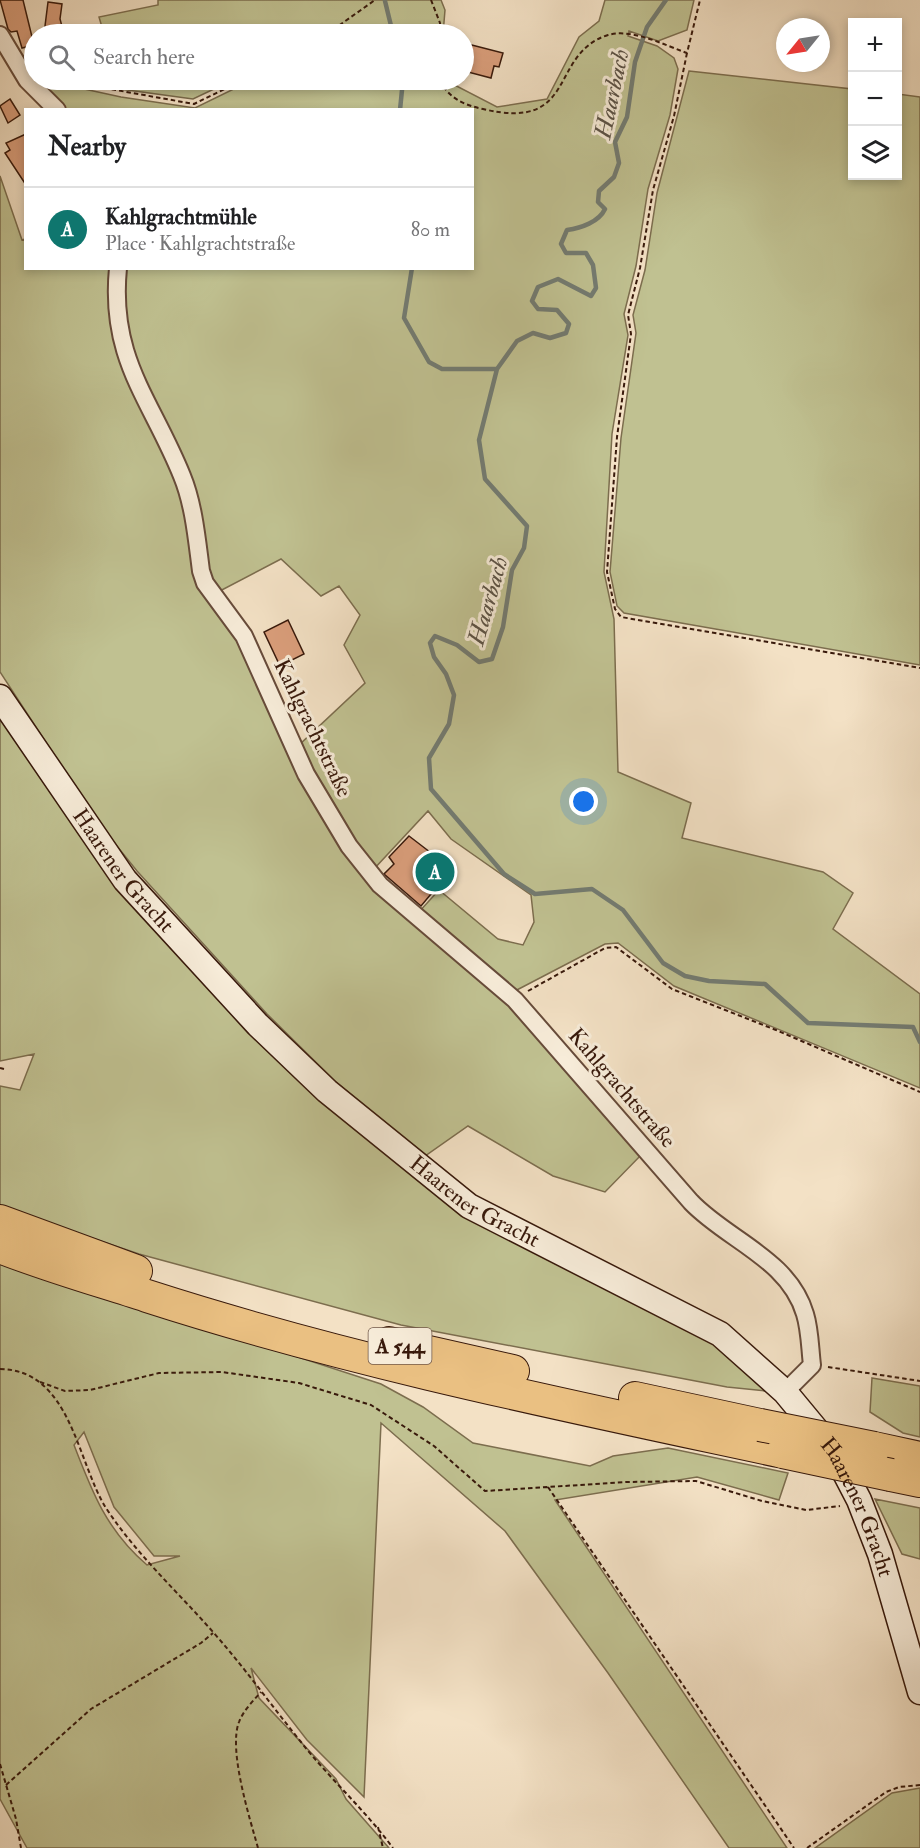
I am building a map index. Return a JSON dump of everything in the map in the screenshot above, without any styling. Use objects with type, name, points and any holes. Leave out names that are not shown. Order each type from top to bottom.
[{"type":"highway","name":"A 544","points":[[0,1221],[139,1272],[332,1329],[760,1425],[920,1458]]},
{"type":"highway","name":"A 544","points":[[0,1247],[217,1319],[327,1350],[442,1378],[905,1478]]},
{"type":"main road","name":"Haarener Gracht","points":[[0,697],[125,880],[258,1025],[327,1091],[469,1206],[720,1334],[785,1392],[833,1450],[860,1500],[884,1566],[920,1692]]},
{"type":"street","points":[[0,35],[24,75]]},
{"type":"street","points":[[37,90],[55,108]]},
{"type":"street","name":"Kahlgrachtstraße","points":[[118,270],[117,321],[129,366],[183,478],[205,583],[244,636],[306,774],[349,846],[380,885],[515,1000],[704,1215],[774,1266],[793,1288],[806,1314],[812,1365]]},
{"type":"street","points":[[785,1392],[812,1365]]},
{"type":"path","points":[[341,24],[375,0]]},
{"type":"path","points":[[431,0],[440,24]]},
{"type":"path","points":[[700,0],[674,116],[653,190],[640,268],[628,315],[631,334],[617,437],[607,572],[615,609],[621,617],[920,668]]},
{"type":"path","points":[[445,90],[456,99],[492,111],[530,111],[558,93],[574,60],[593,42],[617,33],[633,35],[687,53]]},
{"type":"path","points":[[116,90],[194,104],[223,90]]},
{"type":"path","points":[[515,1000],[605,948],[616,947],[672,989],[776,1030],[920,1092]]},
{"type":"path","points":[[812,1365],[920,1381]]},
{"type":"path","points":[[0,1369],[13,1369],[40,1382],[65,1390],[90,1390],[159,1373],[222,1372],[299,1383],[371,1405],[434,1446],[485,1491],[696,1481],[762,1501],[806,1510],[838,1507],[860,1500]]},
{"type":"path","points":[[40,1382],[62,1408],[78,1438],[94,1485],[106,1507],[160,1576],[213,1633],[301,1742],[377,1826],[393,1848]]},
{"type":"path","points":[[548,1487],[794,1848]]},
{"type":"path","points":[[6,1785],[91,1709],[201,1643],[213,1633]]},
{"type":"path","points":[[258,1848],[238,1762],[237,1740],[238,1723],[261,1692]]},
{"type":"path","points":[[0,1764],[16,1819],[21,1848]]},
{"type":"path","points":[[807,1848],[886,1792],[899,1787],[920,1785]]},
{"type":"path","points":[[377,1826],[382,1848]]},
{"type":"green space","points":[[158,0],[441,0],[445,10],[444,24],[101,24],[99,17],[158,5]]},
{"type":"green space","points":[[605,0],[694,0],[687,30],[658,41],[629,31],[628,36],[657,46],[674,58],[678,69],[670,115],[648,189],[636,266],[624,314],[628,335],[612,434],[604,572],[614,619],[618,772],[691,803],[682,838],[823,872],[853,893],[833,929],[920,994],[920,1088],[674,986],[618,943],[605,944],[513,992],[418,913],[439,890],[498,939],[523,945],[534,922],[531,895],[451,839],[428,811],[373,870],[297,747],[365,683],[344,645],[360,615],[339,586],[321,596],[281,559],[218,592],[208,580],[154,410],[120,321],[122,270],[474,270],[474,108],[195,108],[232,90],[464,90],[497,107],[547,99],[579,37],[599,21]]},
{"type":"green space","points":[[689,71],[848,89],[848,180],[902,180],[902,95],[920,97],[920,665],[624,613],[617,606],[610,572],[621,438],[636,333],[633,315],[645,270],[657,193]]},
{"type":"green space","points":[[44,90],[89,90],[195,108],[61,108]]},
{"type":"green space","points":[[127,90],[212,90],[193,99]]},
{"type":"green space","points":[[0,176],[22,240],[24,239],[24,270],[114,270],[112,292],[179,480],[192,541],[346,849],[511,1002],[643,1153],[605,1192],[553,1176],[468,1126],[425,1156],[336,1082],[267,1014],[137,871],[100,825],[0,672]]},
{"type":"green space","points":[[0,712],[83,834],[368,1137],[715,1342],[775,1392],[727,1387],[401,1325],[139,1254],[0,1207],[0,1086],[20,1090],[34,1054],[0,1061]]},
{"type":"green space","points":[[0,1260],[381,1384],[423,1407],[473,1443],[590,1466],[613,1456],[668,1448],[788,1473],[779,1500],[697,1477],[555,1500],[787,1848],[729,1848],[608,1673],[505,1531],[381,1423],[364,1797],[307,1740],[251,1668],[259,1698],[336,1779],[346,1799],[389,1848],[27,1848],[0,1799]],"holes":[[[84,1432],[114,1507],[154,1556],[180,1556],[147,1565],[121,1539],[94,1495],[74,1445]]]},
{"type":"green space","points":[[872,1378],[920,1386],[920,1437],[903,1433],[870,1412]]},
{"type":"green space","points":[[875,1499],[920,1508],[920,1559],[902,1554]]},
{"type":"green space","points":[[920,1788],[920,1848],[815,1848],[892,1793]]},
{"type":"building","points":[[0,0],[23,0],[29,24],[24,24],[24,48],[22,48],[17,31],[11,32],[8,29]]},
{"type":"building","points":[[48,2],[62,4],[61,24],[45,24]]},
{"type":"building","points":[[474,46],[503,53],[499,67],[494,66],[491,78],[474,74]]},
{"type":"building","points":[[10,99],[20,115],[8,123],[0,106]]},
{"type":"building","points":[[24,135],[24,182],[5,153],[10,150],[6,143]]},
{"type":"building","points":[[288,620],[304,654],[280,666],[264,632]]},
{"type":"building","points":[[409,836],[452,869],[421,906],[384,874],[394,864],[389,857]]},
{"type":"waterway","name":"Haarbach","points":[[666,0],[647,27],[635,62],[627,117],[615,142],[619,163],[614,177],[599,191],[598,202],[605,209],[589,224],[567,230],[561,244],[566,253],[586,253],[593,265],[596,288],[591,296],[558,279],[538,287],[532,301],[538,309],[557,310],[569,324],[566,333],[550,338],[533,333],[517,341],[497,369],[479,440],[485,479],[527,526],[524,548],[512,570],[503,627],[492,659],[479,662],[457,645],[435,636],[430,643],[434,657],[446,674],[454,695],[449,724],[429,758],[431,789],[504,874],[535,894],[592,889],[623,910],[663,963],[685,976],[709,981],[765,984],[808,1023],[913,1027],[920,1042]]},
{"type":"waterway","points":[[385,1],[391,24]]},
{"type":"waterway","points":[[400,108],[402,90]]},
{"type":"waterway","points":[[412,270],[404,318],[429,362],[442,369],[497,369]]},
{"type":"place","name":"Kahlgrachtmühle","points":[[435,872]]}]
